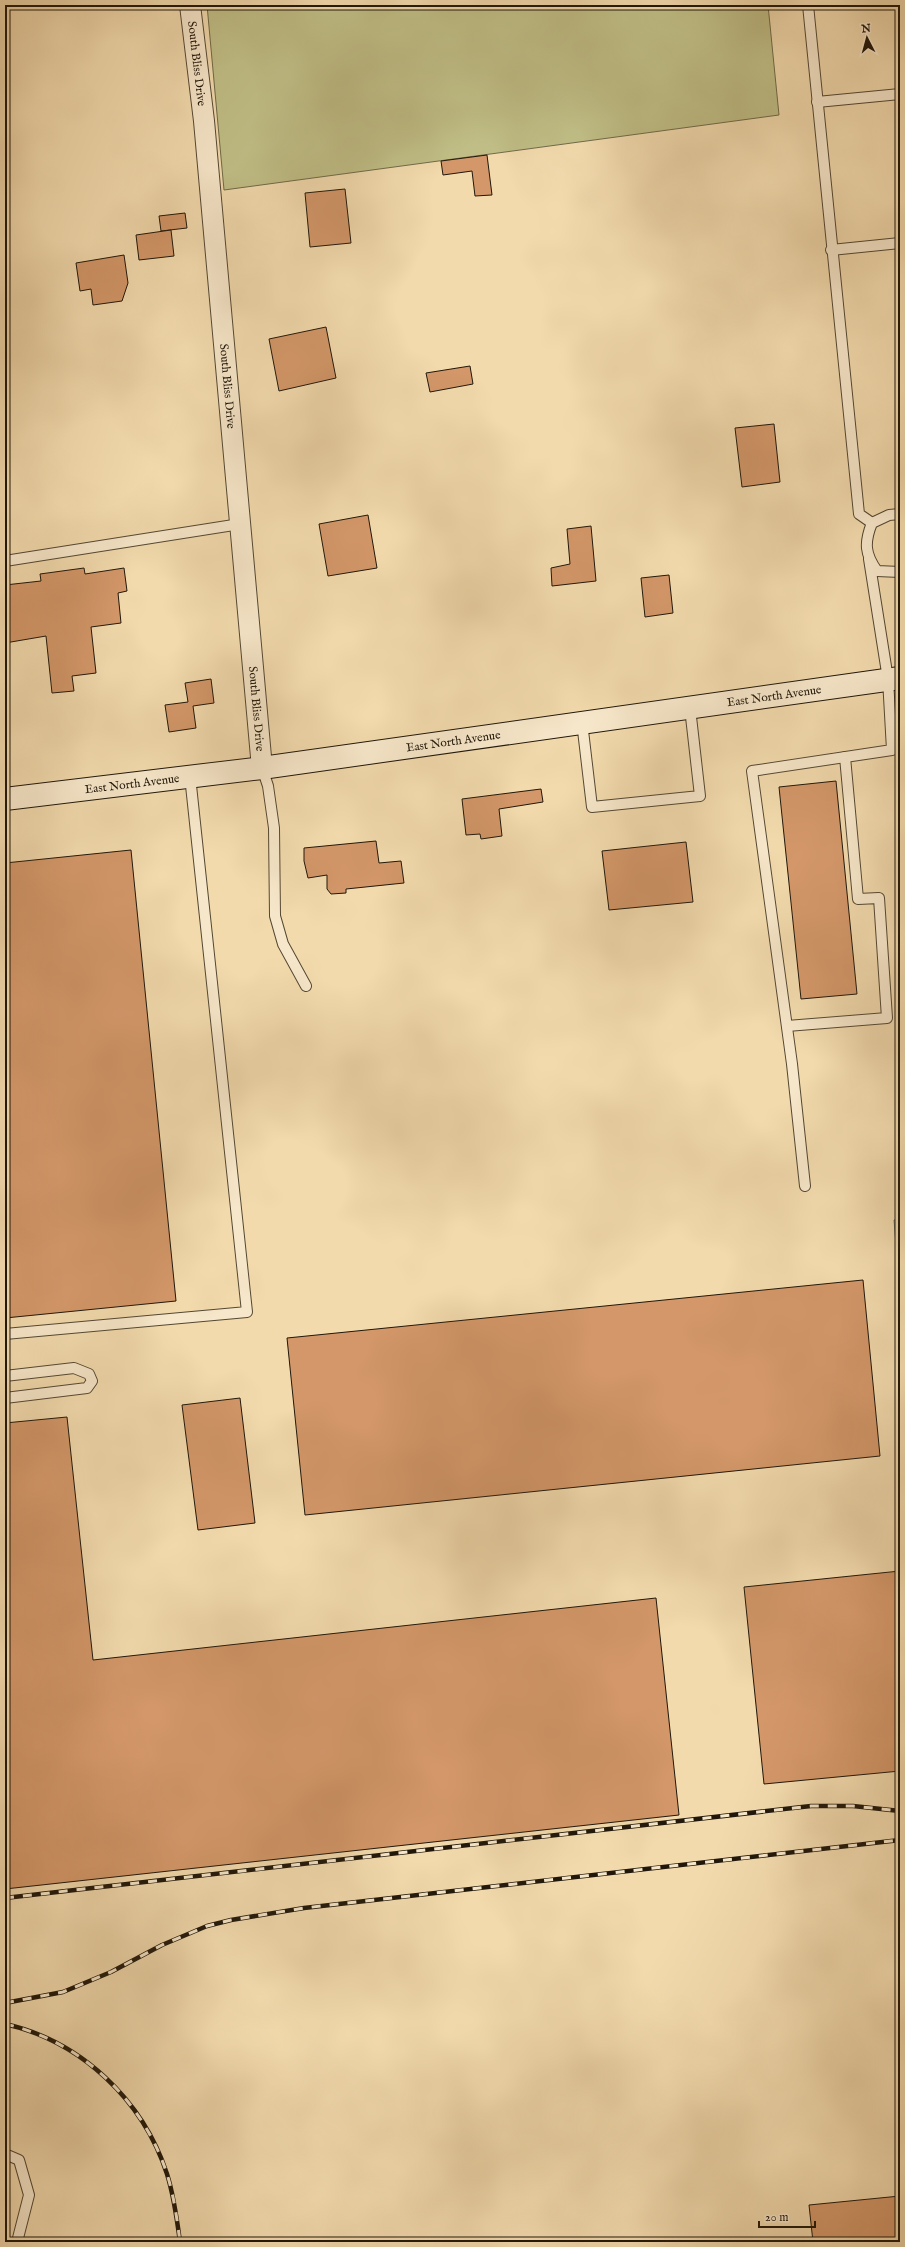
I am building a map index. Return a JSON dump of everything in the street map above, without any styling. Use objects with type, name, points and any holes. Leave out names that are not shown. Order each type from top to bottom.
[{"type":"street","name":"South Bliss Drive","points":[[190,5],[204,121],[262,768]]},
{"type":"street","name":"East North Avenue","points":[[5,799],[262,768],[894,678]]},
{"type":"lane","points":[[808,5],[831,250],[859,514],[872,523]]},
{"type":"lane","points":[[817,102],[900,94]]},
{"type":"lane","points":[[831,250],[900,243]]},
{"type":"lane","points":[[805,1186],[786,1026],[752,771],[892,750],[894,678],[866,538],[872,523],[889,515],[900,514]]},
{"type":"lane","points":[[5,561],[240,524]]},
{"type":"lane","points":[[869,559],[877,571],[900,572]]},
{"type":"lane","points":[[582,722],[592,807],[700,796],[690,708]]},
{"type":"lane","points":[[786,1026],[887,1018],[879,898],[858,899],[845,757]]},
{"type":"lane","points":[[262,768],[268,786],[274,828],[275,916],[283,944],[306,986]]},
{"type":"lane","points":[[5,1334],[248,1312],[190,776]]},
{"type":"lane","points":[[5,1376],[74,1368],[88,1374],[92,1381],[87,1388],[5,1398]]},
{"type":"lane","points":[[5,2154],[19,2160],[29,2195],[18,2242]]},
{"type":"shaded area","points":[[207,5],[768,5],[779,115],[224,190]]},
{"type":"shaded area","points":[[900,1219],[900,1294],[894,1220]]},
{"type":"building","points":[[487,155],[492,195],[475,196],[472,171],[443,175],[441,161]]},
{"type":"building","points":[[345,189],[351,243],[310,247],[305,193]]},
{"type":"building","points":[[185,213],[187,228],[161,231],[159,216]]},
{"type":"building","points":[[171,230],[174,256],[139,260],[136,235]]},
{"type":"building","points":[[124,255],[128,283],[122,301],[93,305],[91,289],[80,291],[76,263]]},
{"type":"building","points":[[326,327],[336,378],[279,391],[269,339]]},
{"type":"building","points":[[470,366],[473,384],[430,392],[426,373]]},
{"type":"building","points":[[774,424],[780,482],[742,487],[735,428]]},
{"type":"building","points":[[368,515],[377,568],[328,576],[319,524]]},
{"type":"building","points":[[591,526],[596,581],[552,586],[551,568],[570,564],[567,529]]},
{"type":"building","points":[[84,568],[85,574],[124,568],[127,591],[118,593],[121,623],[91,627],[96,673],[72,676],[74,691],[52,693],[46,636],[5,643],[5,585],[41,581],[40,574]]},
{"type":"building","points":[[669,575],[673,613],[645,617],[641,578]]},
{"type":"building","points":[[211,679],[214,703],[193,706],[196,728],[169,732],[165,705],[188,702],[185,683]]},
{"type":"building","points":[[836,781],[857,994],[801,999],[779,787]]},
{"type":"building","points":[[541,789],[543,802],[499,809],[502,836],[481,839],[480,834],[466,835],[462,799]]},
{"type":"building","points":[[376,841],[379,863],[401,861],[404,883],[346,889],[346,893],[331,894],[327,889],[327,875],[308,878],[304,861],[304,848]]},
{"type":"building","points":[[686,842],[693,902],[609,910],[602,851]]},
{"type":"building","points":[[131,850],[176,1301],[5,1318],[5,863]]},
{"type":"building","points":[[863,1280],[880,1456],[305,1515],[287,1338]]},
{"type":"building","points":[[240,1398],[255,1523],[198,1530],[182,1405]]},
{"type":"building","points":[[67,1417],[93,1660],[656,1598],[679,1815],[5,1889],[5,1423]]},
{"type":"building","points":[[900,1571],[900,1771],[764,1784],[744,1587]]},
{"type":"building","points":[[900,2196],[900,2242],[813,2242],[809,2205]]},
{"type":"railway","points":[[5,1898],[811,1806],[853,1806],[900,1811]]},
{"type":"railway","points":[[5,2003],[63,1992],[111,1972],[162,1945],[207,1926],[231,1920],[304,1908],[900,1840]]},
{"type":"railway","points":[[5,2024],[33,2032],[59,2044],[83,2059],[106,2078],[125,2099],[142,2122],[156,2147],[167,2174],[180,2242]]}]
